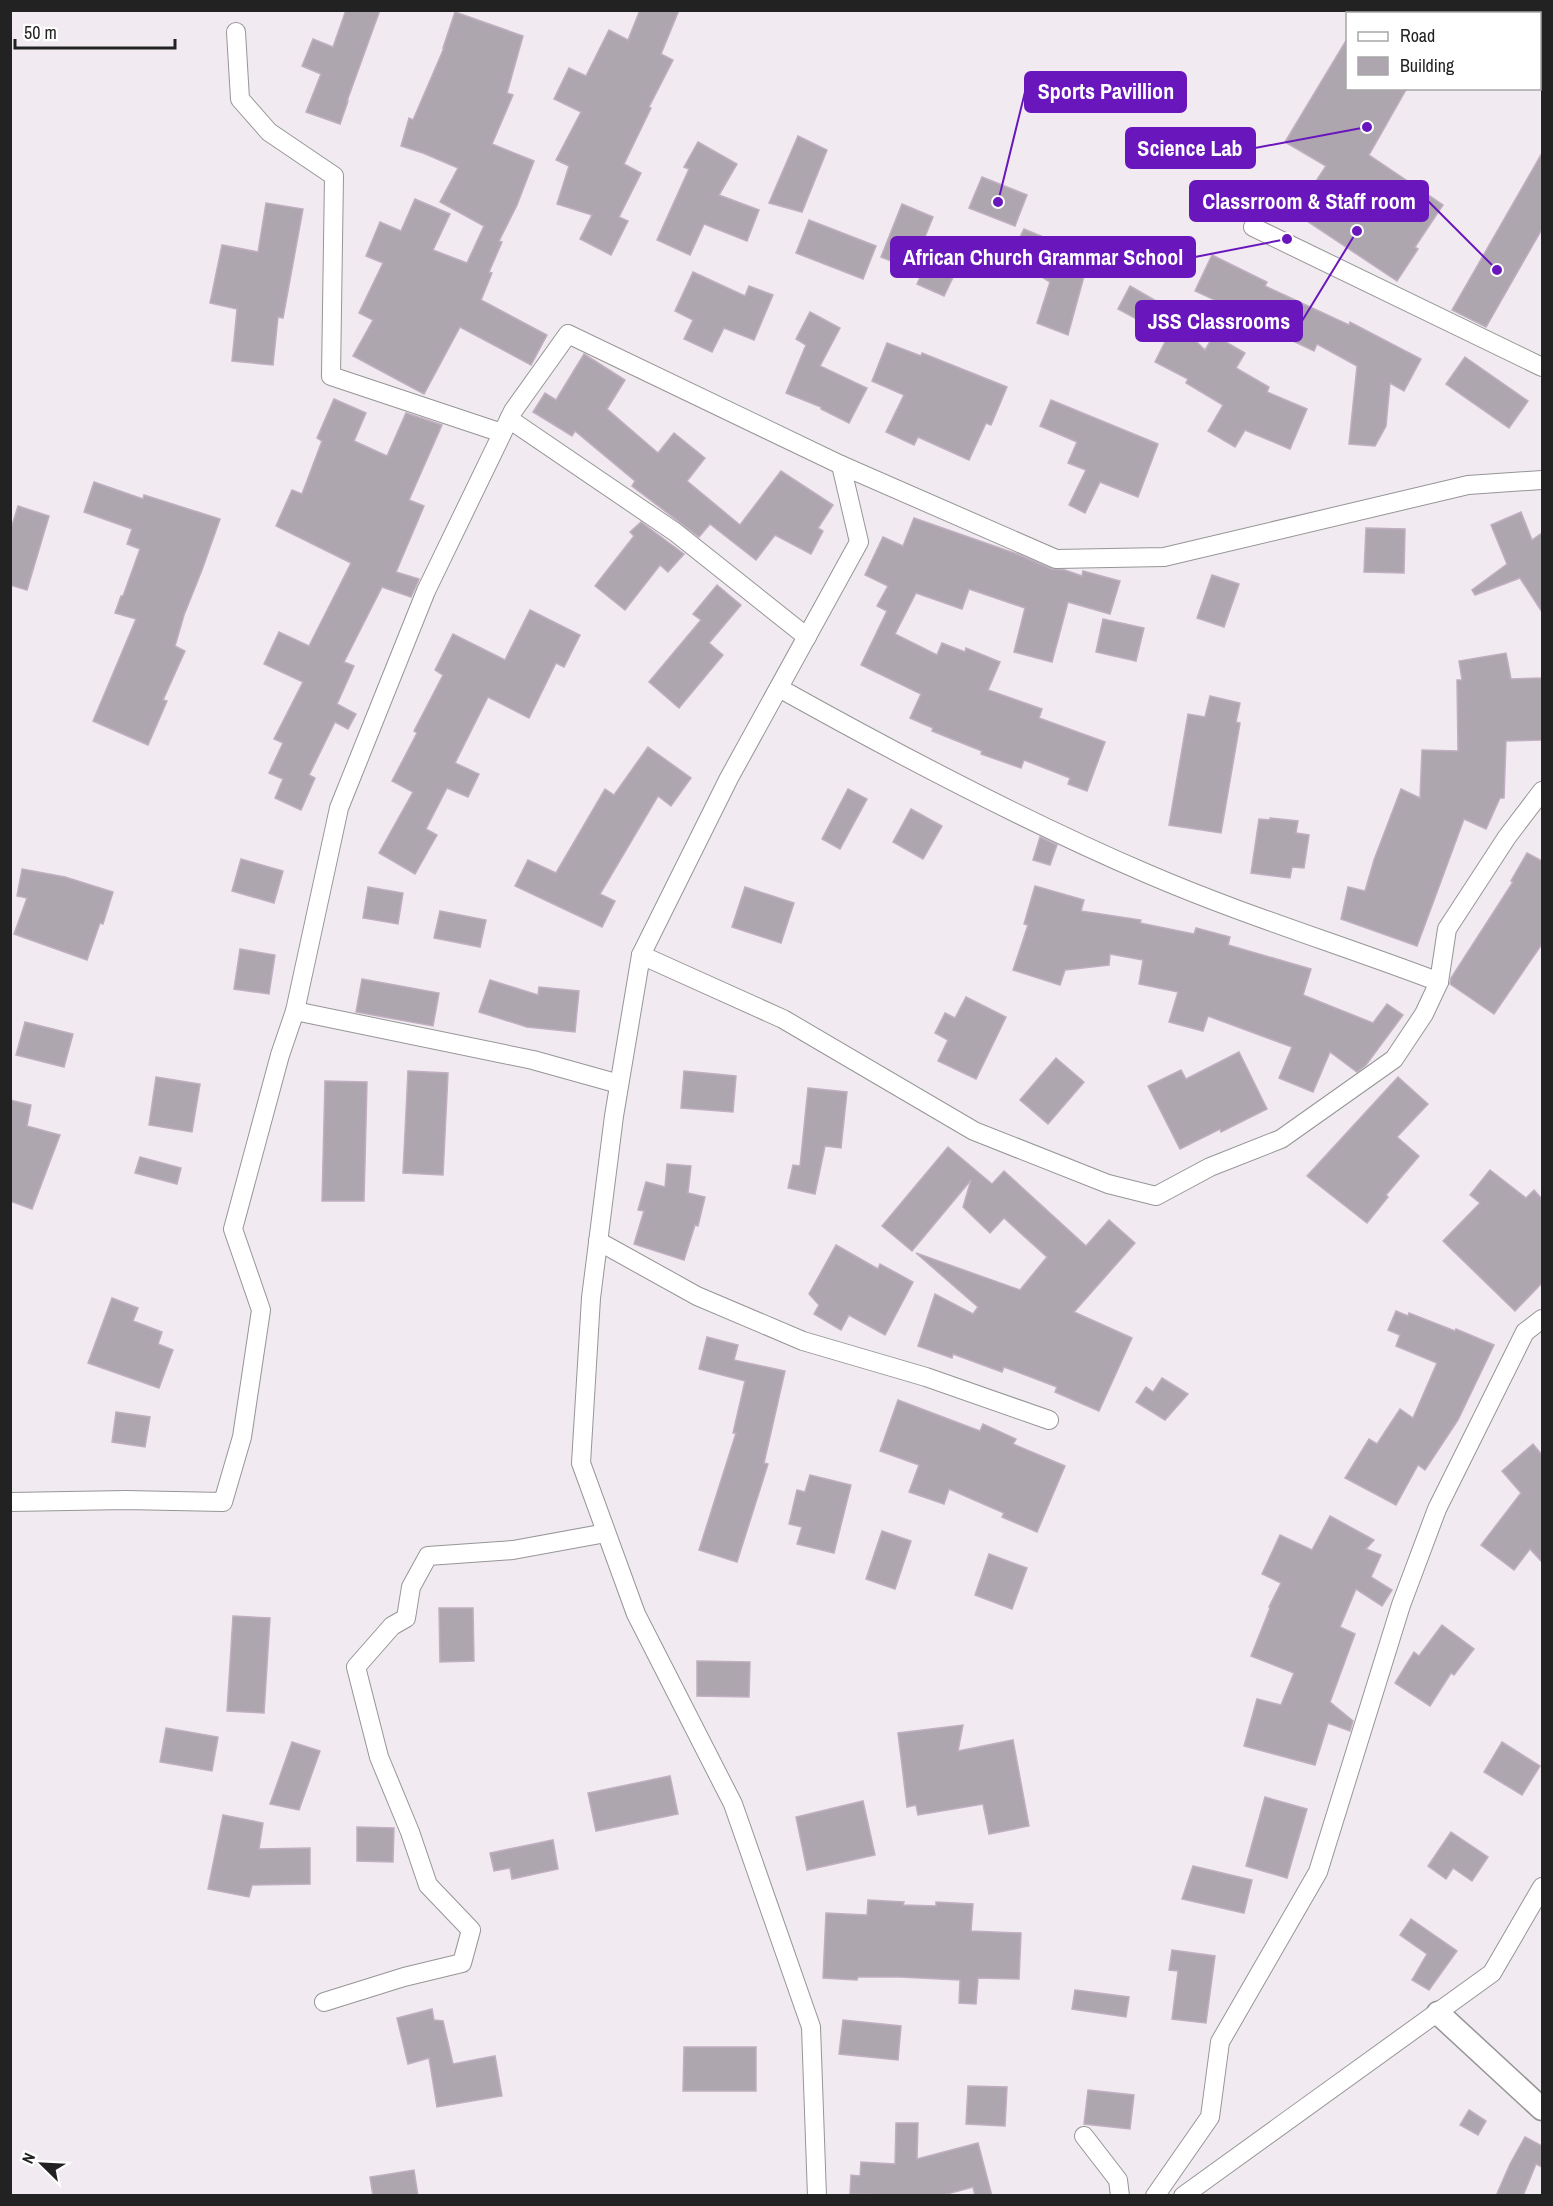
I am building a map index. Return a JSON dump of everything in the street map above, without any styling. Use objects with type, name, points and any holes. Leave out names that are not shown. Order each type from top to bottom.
[{"type":"street","points":[[236,32],[240,99],[269,132],[334,176],[331,376],[506,426],[675,532],[807,637]]},
{"type":"street","points":[[1253,227],[1542,367]]},
{"type":"street","points":[[10,1502],[126,1500],[222,1502],[242,1437],[261,1310],[233,1229],[280,1055],[295,1011],[339,808],[426,591],[506,426],[568,334],[841,465],[1056,559],[1164,557],[1468,485],[1542,480]]},
{"type":"street","points":[[817,2196],[811,2027],[733,1804],[636,1614],[581,1463],[591,1298],[619,1084],[641,955],[729,778],[859,542],[841,465]]},
{"type":"street","points":[[779,688],[893,752],[1064,836],[1150,875],[1439,982]]},
{"type":"street","points":[[641,955],[783,1019],[974,1131],[1108,1184],[1156,1196],[1210,1167],[1281,1139],[1394,1059],[1424,1014],[1439,982],[1447,929],[1507,837],[1542,791]]},
{"type":"street","points":[[295,1011],[533,1060],[619,1084]]},
{"type":"street","points":[[598,1241],[697,1296],[803,1341],[926,1377],[1049,1420]]},
{"type":"street","points":[[1155,2196],[1210,2117],[1220,2042],[1318,1872],[1401,1605],[1437,1509],[1525,1332],[1542,1318]]},
{"type":"street","points":[[324,2002],[404,1977],[462,1963],[471,1930],[428,1886],[410,1832],[379,1757],[356,1667],[392,1626],[406,1618],[411,1587],[428,1556],[513,1550],[606,1533]]},
{"type":"street","points":[[1183,2196],[1492,1973],[1542,1887]]},
{"type":"street","points":[[1438,2013],[1542,2109]]},
{"type":"street","points":[[1084,2136],[1118,2180],[1120,2196]]},
{"type":"building","points":[[346,10],[380,10],[340,124],[306,112],[321,74],[302,66],[313,39],[333,47]]},
{"type":"building","points":[[640,10],[679,10],[661,54],[673,60],[624,164],[641,173],[619,217],[628,221],[611,255],[580,239],[592,215],[557,204],[569,166],[556,160],[581,112],[554,99],[569,68],[586,76],[609,30],[628,40]]},
{"type":"building","points":[[455,12],[523,36],[507,93],[513,95],[492,144],[534,161],[517,205],[499,241],[502,242],[489,272],[492,273],[481,300],[547,335],[531,365],[460,327],[424,394],[353,356],[373,320],[359,313],[383,263],[366,256],[380,222],[401,231],[415,199],[450,214],[433,250],[467,263],[484,226],[440,202],[458,168],[401,146],[409,118],[413,120],[444,48]]},
{"type":"building","points":[[1346,41],[1346,90],[1406,90],[1369,155],[1443,205],[1415,247],[1418,249],[1397,281],[1295,213],[1326,166],[1285,142]]},
{"type":"building","points":[[798,136],[827,150],[802,212],[769,203]]},
{"type":"building","points":[[698,142],[737,164],[719,195],[759,210],[747,241],[704,224],[690,255],[657,240],[689,169],[684,167]]},
{"type":"building","points":[[1542,153],[1542,229],[1486,327],[1452,310]]},
{"type":"building","points":[[982,177],[1027,195],[1015,226],[969,208]]},
{"type":"building","points":[[266,203],[303,209],[283,318],[278,317],[273,365],[232,361],[237,309],[210,303],[222,245],[258,252]]},
{"type":"building","points":[[902,204],[933,217],[918,254],[956,271],[944,296],[917,284],[922,273],[881,257]]},
{"type":"building","points":[[809,220],[876,246],[863,279],[796,253]]},
{"type":"building","points":[[1024,229],[1089,258],[1068,335],[1037,323],[1050,282],[1010,257]]},
{"type":"building","points":[[1212,255],[1267,282],[1265,286],[1349,325],[1350,322],[1421,359],[1404,391],[1390,383],[1386,426],[1375,446],[1349,444],[1357,366],[1317,344],[1314,351],[1257,324],[1258,320],[1195,291]]},
{"type":"building","points":[[693,272],[745,296],[749,286],[773,295],[754,340],[724,328],[712,352],[684,339],[693,320],[675,311]]},
{"type":"building","points":[[1130,286],[1170,309],[1167,313],[1205,350],[1214,335],[1245,353],[1236,368],[1269,387],[1267,392],[1307,409],[1290,449],[1245,430],[1235,447],[1208,431],[1223,405],[1186,383],[1188,379],[1155,362],[1168,336],[1118,309]]},
{"type":"building","points":[[810,312],[840,328],[820,366],[867,388],[849,423],[821,407],[786,393],[806,345],[796,339]]},
{"type":"building","points":[[887,343],[921,356],[922,353],[1007,387],[991,425],[986,423],[969,460],[918,437],[914,445],[886,432],[904,395],[872,381]]},
{"type":"building","points":[[584,354],[625,380],[607,409],[658,453],[674,433],[705,458],[687,481],[740,525],[781,471],[833,505],[818,528],[823,531],[811,554],[775,535],[756,560],[710,524],[699,537],[632,486],[635,481],[575,431],[572,436],[533,412],[545,393],[556,400]]},
{"type":"building","points":[[1465,357],[1528,401],[1509,428],[1446,384]]},
{"type":"building","points":[[334,399],[366,413],[354,441],[387,456],[406,413],[442,425],[409,500],[424,506],[396,572],[419,579],[411,597],[382,587],[344,662],[354,666],[337,704],[356,714],[348,729],[335,722],[309,775],[315,778],[301,810],[275,798],[283,779],[269,773],[283,743],[274,739],[303,682],[264,664],[279,632],[309,646],[351,563],[276,526],[292,490],[302,494],[322,441],[317,438]]},
{"type":"building","points":[[1051,400],[1158,444],[1138,497],[1100,482],[1085,513],[1069,505],[1086,470],[1068,463],[1077,442],[1040,426]]},
{"type":"building","points":[[94,482],[143,499],[144,495],[220,519],[184,615],[175,646],[185,651],[163,700],[167,701],[148,745],[93,721],[136,619],[115,613],[140,549],[127,544],[132,529],[84,512]]},
{"type":"building","points":[[18,506],[49,516],[27,590],[10,585],[10,532]]},
{"type":"building","points":[[1521,512],[1532,540],[1542,533],[1542,612],[1520,578],[1475,595],[1472,590],[1507,564],[1491,525]]},
{"type":"building","points":[[914,518],[1017,554],[1052,569],[1065,570],[1082,576],[1083,571],[1120,581],[1110,614],[1068,602],[1052,662],[1014,652],[1025,608],[969,589],[962,609],[916,593],[895,634],[937,655],[942,643],[965,652],[966,648],[1000,662],[988,690],[1042,709],[1039,718],[1105,742],[1087,791],[1068,784],[1070,778],[1024,760],[1021,768],[981,754],[982,751],[932,731],[933,728],[910,718],[921,694],[861,665],[887,611],[877,606],[888,586],[865,575],[883,537],[903,546]]},
{"type":"building","points":[[641,522],[684,554],[668,572],[660,565],[625,610],[595,586],[634,536],[630,532]]},
{"type":"building","points":[[1366,528],[1405,529],[1404,573],[1364,572]]},
{"type":"building","points":[[1212,575],[1239,584],[1224,627],[1197,618]]},
{"type":"building","points":[[717,585],[741,605],[709,643],[723,655],[679,708],[649,682],[701,620],[693,614]]},
{"type":"building","points":[[530,610],[580,635],[564,667],[556,663],[529,718],[488,697],[455,763],[479,774],[468,797],[447,788],[426,829],[437,835],[415,874],[379,853],[413,792],[392,781],[417,733],[414,731],[443,675],[435,670],[453,634],[505,660]]},
{"type":"building","points":[[1103,619],[1144,628],[1136,661],[1096,652]]},
{"type":"building","points":[[1506,653],[1511,679],[1542,678],[1542,740],[1506,741],[1504,798],[1500,798],[1486,829],[1464,819],[1417,946],[1341,919],[1348,887],[1365,891],[1374,860],[1401,789],[1420,798],[1422,750],[1458,751],[1457,680],[1462,680],[1459,661]]},
{"type":"building","points":[[1210,696],[1240,703],[1236,722],[1240,723],[1221,833],[1169,825],[1188,714],[1205,717]]},
{"type":"building","points":[[648,747],[691,778],[671,806],[658,796],[600,894],[615,901],[602,927],[515,886],[528,860],[556,873],[605,789],[614,795]]},
{"type":"building","points":[[848,789],[867,799],[840,849],[822,839]]},
{"type":"building","points":[[911,809],[942,826],[923,859],[893,842]]},
{"type":"building","points":[[1270,818],[1298,821],[1296,833],[1309,835],[1304,868],[1292,867],[1290,878],[1251,873],[1259,819],[1270,820]]},
{"type":"building","points":[[1040,837],[1057,845],[1050,865],[1033,860]]},
{"type":"building","points":[[1527,853],[1542,861],[1542,944],[1494,1014],[1450,984],[1451,978],[1513,882],[1511,881]]},
{"type":"building","points":[[241,859],[283,871],[274,903],[232,891]]},
{"type":"building","points":[[22,869],[65,877],[113,892],[103,924],[100,923],[87,960],[14,934],[27,898],[17,896]]},
{"type":"building","points":[[1035,886],[1084,900],[1081,911],[1141,920],[1140,923],[1194,934],[1196,928],[1230,937],[1228,945],[1311,969],[1303,995],[1373,1023],[1387,1004],[1403,1015],[1366,1065],[1357,1072],[1330,1052],[1313,1092],[1279,1078],[1292,1047],[1208,1016],[1203,1031],[1169,1022],[1178,992],[1139,984],[1143,960],[1110,954],[1109,965],[1065,970],[1060,985],[1013,970],[1028,925],[1024,924]]},
{"type":"building","points":[[368,887],[403,893],[398,924],[363,918]]},
{"type":"building","points":[[745,887],[794,903],[781,943],[732,927]]},
{"type":"building","points":[[440,911],[486,920],[480,947],[434,938]]},
{"type":"building","points":[[240,949],[275,955],[269,994],[234,989]]},
{"type":"building","points":[[362,979],[439,993],[433,1026],[356,1012]]},
{"type":"building","points":[[490,980],[538,995],[539,987],[579,991],[575,1032],[527,1027],[479,1012]]},
{"type":"building","points":[[966,997],[1006,1017],[976,1079],[938,1061],[948,1040],[935,1033],[945,1013],[955,1018]]},
{"type":"building","points":[[25,1022],[73,1034],[64,1067],[16,1055]]},
{"type":"building","points":[[1239,1052],[1267,1109],[1180,1149],[1148,1086],[1181,1070],[1186,1079]]},
{"type":"building","points":[[1056,1058],[1084,1082],[1048,1124],[1020,1100]]},
{"type":"building","points":[[408,1071],[448,1073],[443,1175],[403,1173]]},
{"type":"building","points":[[684,1071],[736,1076],[733,1112],[681,1108]]},
{"type":"building","points":[[156,1077],[200,1084],[192,1132],[149,1125]]},
{"type":"building","points":[[1398,1077],[1428,1104],[1397,1137],[1419,1156],[1386,1195],[1388,1197],[1367,1223],[1307,1176]]},
{"type":"building","points":[[325,1081],[367,1082],[364,1201],[322,1201]]},
{"type":"building","points":[[808,1088],[847,1092],[841,1148],[825,1146],[815,1194],[788,1188],[793,1165],[800,1166]]},
{"type":"building","points":[[10,1100],[31,1105],[27,1126],[60,1135],[32,1209],[10,1201]]},
{"type":"building","points":[[948,1147],[992,1184],[1004,1171],[1086,1246],[1109,1220],[1135,1243],[1074,1312],[1132,1338],[1099,1411],[1055,1392],[1057,1387],[1004,1367],[1002,1372],[953,1354],[952,1358],[918,1346],[935,1294],[973,1314],[978,1307],[916,1253],[1020,1290],[1047,1257],[1004,1218],[990,1233],[963,1207],[971,1180],[912,1251],[882,1226]]},
{"type":"building","points":[[140,1157],[181,1168],[177,1184],[135,1173]]},
{"type":"building","points":[[667,1164],[691,1166],[688,1193],[705,1197],[698,1226],[695,1225],[684,1260],[634,1244],[644,1211],[638,1210],[646,1182],[665,1187]]},
{"type":"building","points":[[1490,1170],[1526,1198],[1534,1190],[1542,1199],[1542,1283],[1515,1311],[1443,1241],[1480,1203],[1470,1195]]},
{"type":"building","points":[[836,1245],[878,1269],[880,1264],[913,1282],[885,1335],[849,1315],[841,1330],[814,1314],[819,1305],[809,1294]]},
{"type":"building","points":[[112,1298],[138,1308],[133,1321],[162,1332],[158,1344],[173,1350],[159,1388],[88,1363]]},
{"type":"building","points":[[1396,1311],[1408,1316],[1409,1313],[1455,1331],[1456,1329],[1494,1345],[1458,1420],[1425,1470],[1418,1465],[1396,1505],[1345,1478],[1369,1439],[1377,1444],[1400,1409],[1413,1418],[1437,1363],[1396,1346],[1400,1335],[1388,1330]]},
{"type":"building","points":[[707,1337],[738,1345],[734,1360],[785,1371],[764,1463],[768,1464],[737,1562],[699,1550],[736,1433],[733,1433],[745,1381],[699,1369]]},
{"type":"building","points":[[1162,1378],[1188,1394],[1165,1420],[1136,1402],[1146,1387],[1153,1392]]},
{"type":"building","points":[[898,1400],[980,1431],[983,1424],[1016,1439],[1013,1444],[1065,1466],[1037,1532],[1002,1517],[1004,1513],[949,1489],[944,1504],[909,1492],[919,1465],[880,1451]]},
{"type":"building","points":[[116,1412],[150,1417],[145,1447],[112,1442]]},
{"type":"building","points":[[1533,1444],[1542,1455],[1542,1562],[1530,1549],[1514,1570],[1481,1545],[1521,1493],[1502,1471]]},
{"type":"building","points":[[810,1475],[851,1485],[834,1553],[797,1544],[802,1527],[789,1524],[797,1490],[805,1492]]},
{"type":"building","points":[[1330,1516],[1374,1540],[1366,1549],[1381,1555],[1371,1577],[1392,1590],[1382,1606],[1356,1589],[1340,1627],[1355,1634],[1330,1702],[1353,1721],[1350,1731],[1328,1723],[1315,1765],[1244,1746],[1257,1699],[1281,1705],[1294,1673],[1251,1656],[1269,1607],[1281,1583],[1262,1574],[1280,1535],[1312,1550]]},
{"type":"building","points":[[882,1531],[911,1541],[895,1589],[866,1579]]},
{"type":"building","points":[[989,1554],[1027,1568],[1012,1609],[975,1595]]},
{"type":"building","points":[[439,1608],[473,1608],[474,1661],[440,1662]]},
{"type":"building","points":[[233,1616],[270,1618],[264,1713],[227,1711]]},
{"type":"building","points":[[1442,1625],[1474,1649],[1454,1675],[1451,1673],[1430,1706],[1395,1683],[1414,1652],[1419,1656]]},
{"type":"building","points":[[697,1661],[750,1662],[749,1697],[697,1696]]},
{"type":"building","points":[[963,1725],[958,1751],[1013,1740],[1029,1826],[989,1834],[983,1804],[918,1815],[916,1805],[907,1807],[898,1733]]},
{"type":"building","points":[[166,1728],[218,1737],[212,1771],[160,1762]]},
{"type":"building","points":[[292,1742],[320,1751],[299,1810],[270,1804]]},
{"type":"building","points":[[1502,1742],[1540,1766],[1522,1795],[1484,1772]]},
{"type":"building","points":[[670,1776],[678,1814],[596,1831],[588,1793]]},
{"type":"building","points":[[1265,1797],[1307,1809],[1287,1878],[1246,1866]]},
{"type":"building","points":[[863,1801],[875,1855],[807,1870],[796,1817]]},
{"type":"building","points":[[223,1815],[263,1823],[259,1849],[310,1848],[310,1884],[252,1885],[249,1897],[208,1889]]},
{"type":"building","points":[[357,1827],[394,1828],[393,1862],[357,1861]]},
{"type":"building","points":[[1451,1832],[1488,1857],[1472,1881],[1453,1868],[1446,1879],[1428,1866]]},
{"type":"building","points":[[553,1840],[558,1869],[512,1879],[510,1868],[494,1871],[490,1853]]},
{"type":"building","points":[[1193,1866],[1252,1880],[1244,1913],[1182,1899]]},
{"type":"building","points":[[868,1900],[904,1902],[903,1905],[936,1906],[936,1902],[973,1904],[971,1931],[1021,1933],[1019,1979],[978,1978],[976,2004],[959,2003],[960,1980],[900,1977],[858,1977],[857,1980],[823,1978],[826,1913],[867,1915]]},
{"type":"building","points":[[1411,1919],[1457,1951],[1429,1990],[1412,1980],[1427,1954],[1400,1935]]},
{"type":"building","points":[[1172,1950],[1215,1956],[1206,2023],[1172,2019],[1178,1971],[1169,1970]]},
{"type":"building","points":[[1075,1990],[1129,1997],[1126,2017],[1072,2009]]},
{"type":"building","points":[[432,2009],[434,2020],[443,2021],[453,2064],[495,2056],[502,2096],[437,2107],[429,2058],[408,2064],[397,2018]]},
{"type":"building","points":[[843,2020],[901,2026],[898,2060],[839,2054]]},
{"type":"building","points":[[684,2047],[756,2047],[756,2091],[683,2091]]},
{"type":"building","points":[[968,2086],[1007,2087],[1005,2126],[966,2124]]},
{"type":"building","points":[[1088,2090],[1134,2095],[1130,2129],[1084,2124]]},
{"type":"building","points":[[1469,2110],[1486,2121],[1478,2135],[1460,2125]]},
{"type":"building","points":[[896,2123],[918,2123],[917,2159],[978,2143],[992,2196],[975,2196],[973,2187],[940,2196],[850,2194],[851,2175],[860,2176],[861,2162],[895,2164]]},
{"type":"building","points":[[1525,2137],[1542,2146],[1542,2167],[1536,2164],[1523,2196],[1496,2196],[1510,2164]]},
{"type":"building","points":[[414,2170],[418,2196],[373,2196],[370,2177]]},
{"type":"place","name":"Science Lab","points":[[1367,127]]},
{"type":"place","name":"Sports Pavillion","points":[[998,202]]},
{"type":"place","name":"JSS Classrooms","points":[[1357,231]]},
{"type":"place","name":"African Church Grammar School","points":[[1287,239]]},
{"type":"place","name":"Classrroom & Staff room","points":[[1497,270]]}]
